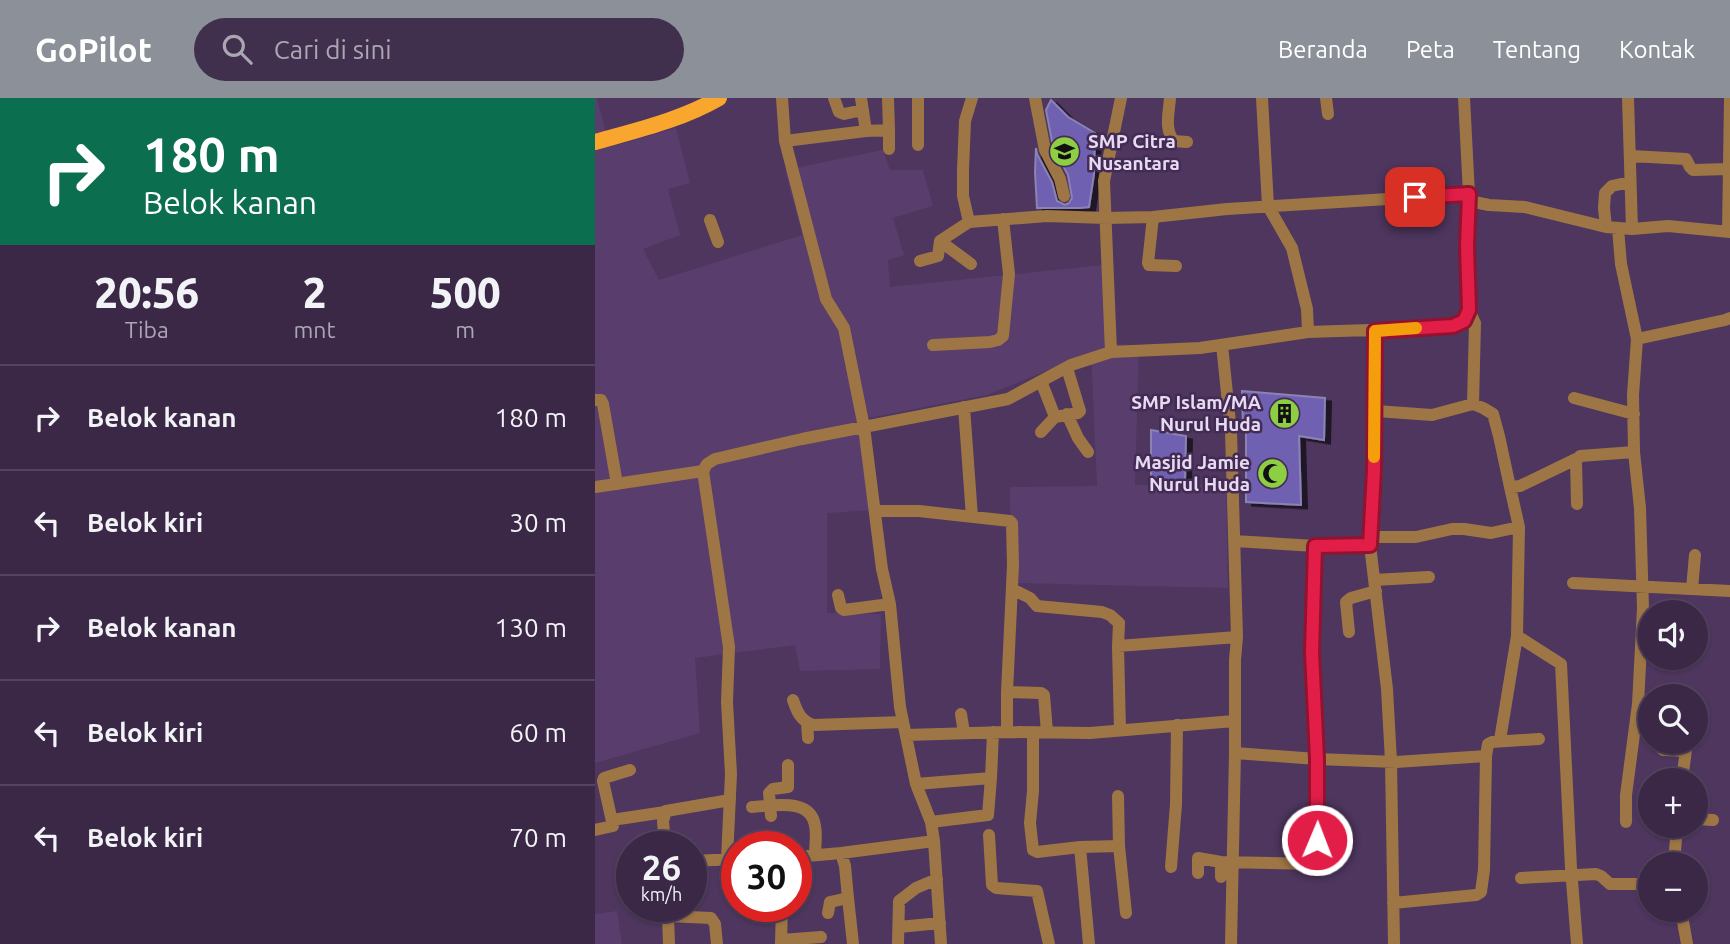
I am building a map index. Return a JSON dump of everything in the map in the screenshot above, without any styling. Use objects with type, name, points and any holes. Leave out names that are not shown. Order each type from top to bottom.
[{"type":"main road","points":[[595,142],[677,118],[719,98]]},
{"type":"street","points":[[782,98],[785,141],[826,299],[847,339],[864,427],[882,569],[890,604],[900,707],[916,784],[931,822],[934,841],[941,944]]},
{"type":"street","points":[[834,98],[839,112],[844,114],[862,104],[866,131]]},
{"type":"street","points":[[888,98],[889,149]]},
{"type":"street","points":[[918,98],[918,145]]},
{"type":"street","points":[[969,222],[963,170],[965,121],[972,98]]},
{"type":"street","points":[[1035,98],[1045,150],[1060,179],[1065,196]]},
{"type":"street","points":[[1111,352],[1104,180],[1121,98]]},
{"type":"street","points":[[1170,98],[1169,136],[1174,141],[1187,142]]},
{"type":"street","points":[[1262,98],[1268,206],[1292,248],[1307,309],[1308,332]]},
{"type":"street","points":[[1326,98],[1328,114]]},
{"type":"street","points":[[1464,98],[1470,206],[1467,246],[1469,310],[1475,323],[1473,404]]},
{"type":"street","points":[[1628,98],[1632,229]]},
{"type":"street","points":[[920,261],[937,256],[940,241],[969,222],[1047,216],[1153,217],[1268,206],[1469,197],[1489,205],[1525,207],[1612,228],[1668,226],[1729,232],[1730,98]]},
{"type":"street","points":[[785,141],[889,130]]},
{"type":"street","points":[[1631,156],[1686,159],[1693,170],[1729,169]]},
{"type":"street","points":[[1605,177],[1604,208],[1612,228],[1637,339],[1633,395],[1634,452],[1640,508],[1643,608],[1638,704],[1626,795],[1626,822]]},
{"type":"street","points":[[1605,193],[1612,186],[1630,182]]},
{"type":"street","points":[[1153,217],[1148,263],[1176,266]]},
{"type":"street","points":[[933,345],[990,342],[1003,337],[1009,274],[1003,219]]},
{"type":"street","points":[[710,220],[718,242]]},
{"type":"street","points":[[940,241],[971,264]]},
{"type":"street","points":[[731,831],[727,702],[729,647],[703,471],[707,464],[715,459],[1008,399],[1067,368],[1111,352],[1182,350],[1308,332],[1453,326],[1464,321],[1469,310]]},
{"type":"street","points":[[1637,339],[1730,318]]},
{"type":"street","points":[[1375,331],[1371,541],[1387,689],[1394,944]]},
{"type":"street","points":[[1222,345],[1231,432],[1237,637],[1235,753],[1226,862],[1231,944]]},
{"type":"street","points":[[1041,432],[1061,416],[1078,413],[1080,410],[1067,368]]},
{"type":"street","points":[[1041,381],[1061,416],[1088,452]]},
{"type":"street","points":[[1574,398],[1634,414]]},
{"type":"street","points":[[595,401],[600,400],[603,404],[617,484]]},
{"type":"street","points":[[1375,411],[1432,415],[1473,404],[1493,414],[1519,527],[1517,636],[1500,740]]},
{"type":"street","points":[[964,407],[972,517]]},
{"type":"street","points":[[1510,487],[1520,486],[1580,456],[1634,452]]},
{"type":"street","points":[[1576,459],[1577,504]]},
{"type":"street","points":[[595,487],[703,471]]},
{"type":"street","points":[[876,511],[919,511],[1013,523],[1007,732]]},
{"type":"street","points":[[1234,541],[1315,546],[1416,537],[1452,529],[1490,533],[1519,527]]},
{"type":"street","points":[[1174,851],[1226,862],[1316,864],[1317,759],[1312,652],[1315,546]]},
{"type":"street","points":[[1692,589],[1695,555]]},
{"type":"street","points":[[1349,632],[1346,602],[1351,598],[1375,586],[1430,577]]},
{"type":"street","points":[[1573,583],[1730,591]]},
{"type":"street","points":[[1012,589],[1030,598],[1037,606],[1102,612],[1119,623],[1119,730]]},
{"type":"street","points":[[838,595],[844,610],[890,604]]},
{"type":"street","points":[[1517,636],[1561,664],[1577,944]]},
{"type":"street","points":[[1118,646],[1237,637]]},
{"type":"street","points":[[1007,692],[1044,695],[1047,732]]},
{"type":"street","points":[[793,700],[797,713],[813,725],[964,733],[1090,733],[1234,721]]},
{"type":"street","points":[[961,714],[964,733]]},
{"type":"street","points":[[807,723],[808,738]]},
{"type":"street","points":[[1171,867],[1174,851],[1177,725]]},
{"type":"street","points":[[931,822],[988,815],[993,732]]},
{"type":"street","points":[[1033,732],[1030,823],[1032,849],[1037,852],[1119,846]]},
{"type":"street","points":[[1393,903],[1476,895],[1481,892],[1488,744],[1500,740],[1539,739]]},
{"type":"street","points":[[1235,753],[1391,761],[1486,756]]},
{"type":"street","points":[[771,811],[770,790],[788,787],[788,765]]},
{"type":"street","points":[[595,830],[613,826],[604,778],[629,770]]},
{"type":"street","points":[[916,784],[991,778]]},
{"type":"street","points":[[1118,796],[1119,846],[1126,913]]},
{"type":"street","points":[[612,820],[730,800]]},
{"type":"street","points":[[753,807],[771,811],[796,805],[803,807],[812,817],[815,826],[815,855]]},
{"type":"street","points":[[664,831],[665,813]]},
{"type":"street","points":[[1708,820],[1713,820]]},
{"type":"street","points":[[989,835],[992,885],[996,888],[1037,891],[1049,944]]},
{"type":"street","points":[[812,855],[934,841]]},
{"type":"street","points":[[1080,847],[1089,944]]},
{"type":"street","points":[[841,853],[845,866],[853,944]]},
{"type":"street","points":[[1198,858],[1198,873]]},
{"type":"street","points":[[1221,877],[1226,862]]},
{"type":"street","points":[[1521,878],[1598,875],[1610,884],[1638,884]]},
{"type":"street","points":[[898,944],[898,903],[916,888],[937,879]]},
{"type":"street","points":[[828,913],[830,902],[848,898]]},
{"type":"street","points":[[707,917],[715,924],[717,944]]},
{"type":"street","points":[[668,922],[669,944]]},
{"type":"street","points":[[782,922],[781,942],[821,937]]},
{"type":"street","points":[[1682,922],[1684,944]]},
{"type":"street","points":[[899,927],[940,923]]},
{"type":"shaded area","points":[[595,98],[610,147],[676,128],[690,183],[668,189],[680,235],[643,249],[659,280],[802,235],[785,170],[883,150],[890,170],[923,170],[933,206],[893,218],[904,255],[888,260],[890,287],[1102,265],[1111,344],[1139,345],[1135,485],[1226,485],[1228,588],[1011,583],[1010,487],[1097,486],[1091,353],[987,395],[864,419],[873,510],[827,513],[827,613],[881,614],[880,669],[800,671],[795,645],[695,658],[700,733],[595,763]]},
{"type":"shaded area","points":[[616,911],[622,944],[595,944],[595,914]]},
{"type":"building","name":"SMP Citra Nusantara","points":[[1051,100],[1068,117],[1095,133],[1094,174],[1089,207],[1037,208],[1036,148],[1052,182],[1057,201],[1065,205],[1072,198],[1068,175],[1053,147],[1046,110]]},
{"type":"building","points":[[1242,391],[1325,398],[1324,440],[1299,436],[1301,505],[1246,502],[1246,429],[1243,429]]},
{"type":"building","points":[[1151,430],[1186,436],[1185,481],[1151,480]]},
{"type":"slow traffic","points":[[1374,457],[1375,331],[1416,328]]},
{"type":"place","name":"SMP Citra Nusantara","points":[[1065,152]]},
{"type":"place","name":"SMP Islam/MA Nurul Huda","points":[[1284,413]]},
{"type":"place","name":"Masjid Jamie Nurul Huda","points":[[1273,473]]},
{"type":"route","points":[[1317,840],[1317,759],[1312,652],[1315,546],[1370,545],[1373,513],[1375,331],[1453,326],[1464,321],[1469,310],[1469,194],[1415,197]]}]
